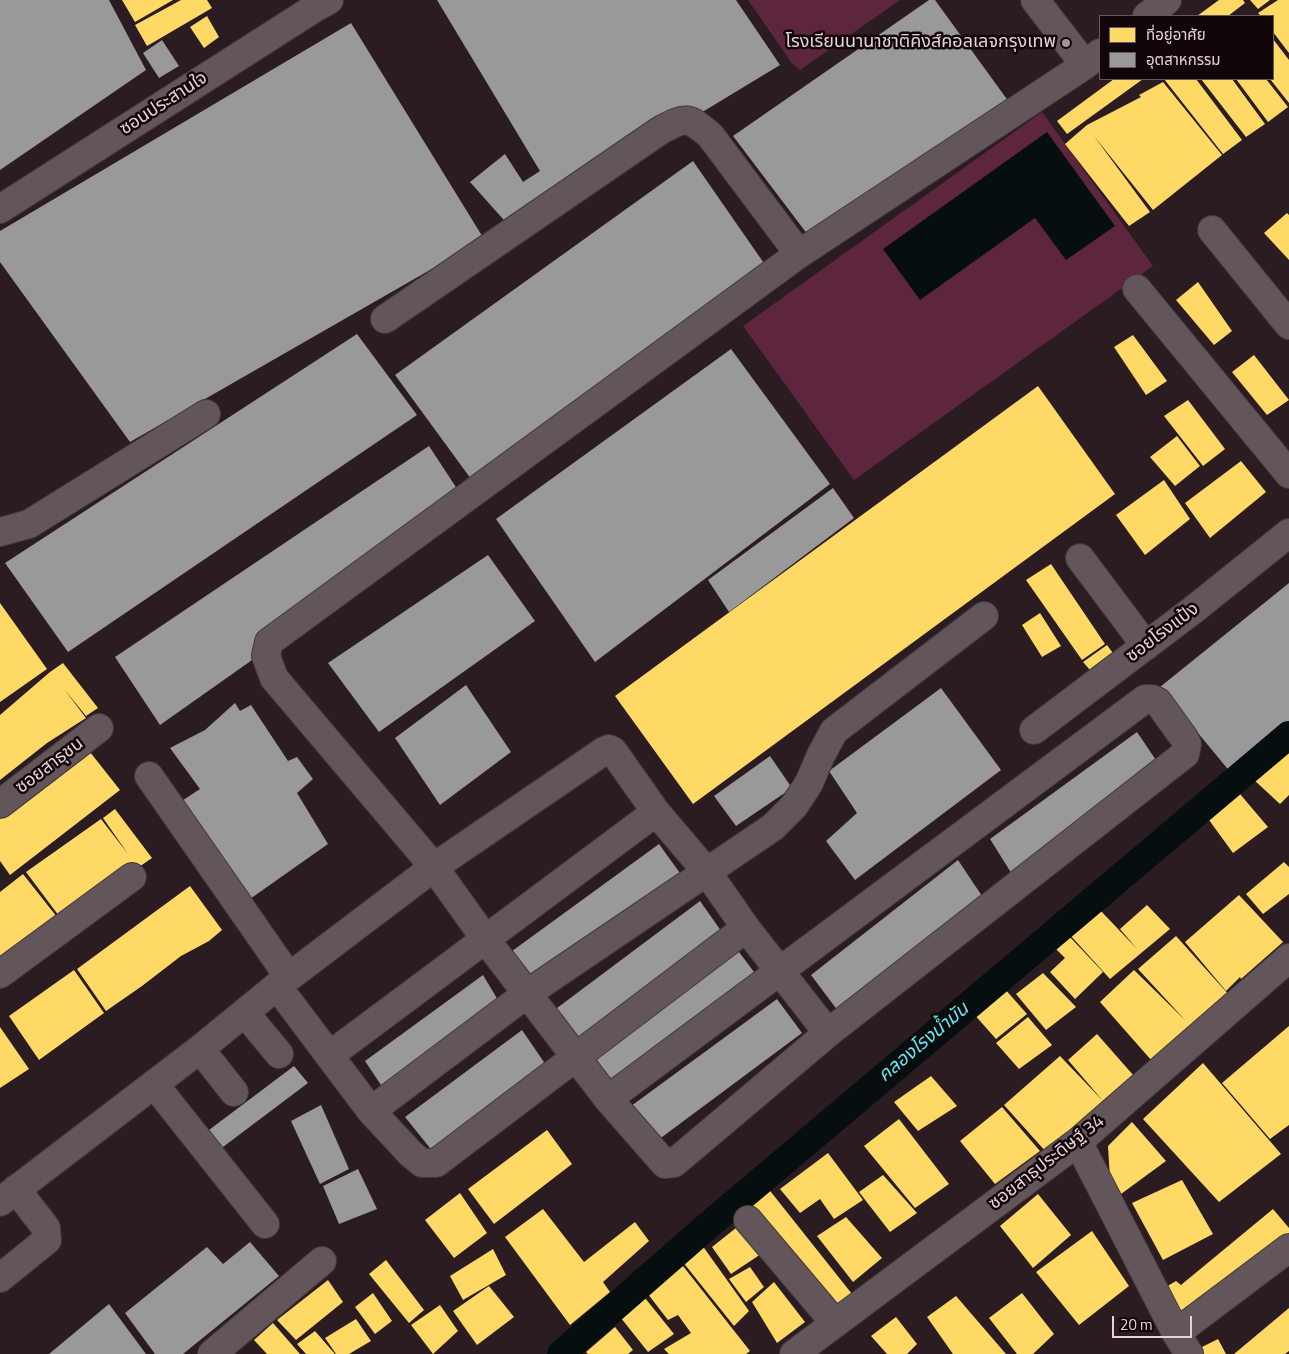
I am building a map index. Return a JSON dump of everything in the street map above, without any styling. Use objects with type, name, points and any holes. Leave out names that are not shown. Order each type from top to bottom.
[{"type":"street","points":[[608,1100],[1145,699],[1152,699],[1158,702],[1184,738],[1187,744],[1185,754],[828,1034],[674,1163],[665,1164],[608,1100],[486,940],[434,867],[274,678],[266,656],[269,642],[799,254],[1093,59],[1036,0]]},
{"type":"street","points":[[1148,15],[1167,0]]},
{"type":"street","name":"ซอนประสานใจ","points":[[0,208],[317,3]]},
{"type":"street","points":[[385,319],[653,136],[678,121],[693,121],[710,135],[799,254]]},
{"type":"street","points":[[1212,230],[1289,325]]},
{"type":"street","points":[[1137,289],[1289,474]]},
{"type":"street","points":[[0,532],[29,524],[206,414]]},
{"type":"street","name":"ซอยโรงแป้ง","points":[[1034,730],[1146,646],[1289,533]]},
{"type":"street","points":[[1080,558],[1146,646]]},
{"type":"street","points":[[371,1111],[528,993],[773,827],[794,806],[809,783],[834,731],[984,616]]},
{"type":"street","name":"ซอยสาธุชน","points":[[0,804],[99,728]]},
{"type":"street","points":[[0,1278],[47,1240],[46,1228],[8,1195],[434,867],[609,749],[613,751],[656,812],[707,872],[746,928],[828,1034]]},
{"type":"street","points":[[149,776],[330,1055],[371,1111],[411,1154],[422,1163],[436,1163],[746,928]]},
{"type":"street","points":[[330,1055],[656,812]]},
{"type":"street","points":[[0,974],[132,877]]},
{"type":"street","name":"ซอยสาธุประดิษฐ์ 34","points":[[794,1354],[1078,1142],[1289,958]]},
{"type":"street","points":[[245,1013],[279,1054]]},
{"type":"street","points":[[200,1049],[234,1092]]},
{"type":"street","points":[[154,1084],[265,1224]]},
{"type":"street","points":[[1078,1142],[1183,1344],[1289,1248]]},
{"type":"street","points":[[748,1220],[835,1323]]},
{"type":"street","points":[[212,1354],[322,1260]]},
{"type":"shaded area","points":[[748,0],[900,0],[800,70],[791,62]]},
{"type":"shaded area","points":[[1042,112],[1153,266],[854,480],[743,326]]},
{"type":"shaded area","points":[[1047,132],[1115,226],[1066,260],[1035,218],[920,300],[883,249]]},
{"type":"building: ที่อยู่อาศัย","points":[[122,0],[173,0],[135,22]]},
{"type":"building: ที่อยู่อาศัย","points":[[181,0],[207,0],[212,8],[147,46],[135,25]]},
{"type":"building: ที่อยู่อาศัย","points":[[1219,0],[1243,0],[1245,3],[1229,15],[1198,15]]},
{"type":"building: ที่อยู่อาศัย","points":[[1250,0],[1270,0],[1258,9]]},
{"type":"building: ที่อยู่อาศัย","points":[[1278,0],[1289,0],[1289,53],[1274,33],[1274,15],[1260,15],[1258,13]]},
{"type":"building: ที่อยู่อาศัย","points":[[207,16],[219,37],[204,48],[190,27]]},
{"type":"building: ที่อยู่อาศัย","points":[[1274,40],[1289,60],[1289,103],[1271,80],[1274,80]]},
{"type":"building: ที่อยู่อาศัย","points":[[1113,80],[1142,80],[1067,134],[1057,121]]},
{"type":"building: ที่อยู่อาศัย","points":[[1165,80],[1197,80],[1242,140],[1223,154]]},
{"type":"building: ที่อยู่อาศัย","points":[[1202,80],[1233,80],[1265,124],[1246,137]]},
{"type":"building: ที่อยู่อาศัย","points":[[1237,80],[1267,80],[1288,107],[1268,122]]},
{"type":"building: ที่อยู่อาศัย","points":[[1163,82],[1222,155],[1153,210],[1094,136],[1150,212],[1129,226],[1065,144],[1087,125],[1141,97],[1139,95]]},
{"type":"building: ที่อยู่อาศัย","points":[[1287,213],[1289,215],[1289,260],[1264,233]]},
{"type":"building: ที่อยู่อาศัย","points":[[1198,282],[1232,331],[1214,345],[1176,300]]},
{"type":"building: ที่อยู่อาศัย","points":[[1133,335],[1167,381],[1146,395],[1114,347]]},
{"type":"building: ที่อยู่อาศัย","points":[[1254,355],[1289,400],[1267,415],[1232,372]]},
{"type":"building: ที่อยู่อาศัย","points":[[1038,386],[1115,494],[693,804],[615,696]]},
{"type":"building: ที่อยู่อาศัย","points":[[1188,400],[1225,449],[1203,466],[1164,416]]},
{"type":"building: ที่อยู่อาศัย","points":[[1177,436],[1200,466],[1175,486],[1150,457]]},
{"type":"building: ที่อยู่อาศัย","points":[[1241,461],[1266,492],[1210,538],[1185,503]]},
{"type":"building: ที่อยู่อาศัย","points":[[1164,480],[1190,519],[1145,555],[1116,515]]},
{"type":"building: ที่อยู่อาศัย","points":[[1051,564],[1105,644],[1082,660],[1026,580]]},
{"type":"building: ที่อยู่อาศัย","points":[[0,603],[47,669],[0,702]]},
{"type":"building: ที่อยู่อาศัย","points":[[1040,613],[1061,646],[1042,657],[1022,625]]},
{"type":"building: ที่อยู่อาศัย","points":[[1107,645],[1118,660],[1097,678],[1083,662]]},
{"type":"building: ที่อยู่อาศัย","points":[[63,663],[98,708],[86,716],[64,689],[86,718],[47,743],[0,780],[0,715]]},
{"type":"building: ที่อยู่อาศัย","points":[[1286,748],[1289,750],[1289,795],[1280,804],[1253,779]]},
{"type":"building: ที่อยู่อาศัย","points":[[90,752],[120,790],[10,875],[0,861],[0,817]]},
{"type":"building: ที่อยู่อาศัย","points":[[1240,794],[1268,827],[1233,853],[1209,820]]},
{"type":"building: ที่อยู่อาศัย","points":[[115,809],[152,858],[62,920],[26,872],[101,819],[128,854],[103,818]]},
{"type":"building: ที่อยู่อาศัย","points":[[1284,862],[1289,867],[1289,894],[1263,914],[1246,894]]},
{"type":"building: ที่อยู่อาศัย","points":[[23,874],[61,922],[0,963],[0,892]]},
{"type":"building: ที่อยู่อาศัย","points":[[190,886],[222,930],[209,941],[181,956],[106,1011],[77,969]]},
{"type":"building: ที่อยู่อาศัย","points":[[1239,895],[1283,942],[1226,991],[1185,942]]},
{"type":"building: ที่อยู่อาศัย","points":[[1147,905],[1170,929],[1110,979],[1070,935],[1100,910],[1137,949],[1120,929]]},
{"type":"building: ที่อยู่อาศัย","points":[[1068,935],[1103,972],[1075,999],[1050,972],[1065,958],[1054,947]]},
{"type":"building: ที่อยู่อาศัย","points":[[1176,936],[1230,996],[1152,1061],[1100,1002],[1134,970],[1185,1020],[1138,969]]},
{"type":"building: ที่อยู่อาศัย","points":[[74,970],[104,1013],[39,1060],[9,1016]]},
{"type":"building: ที่อยู่อาศัย","points":[[1043,973],[1076,1007],[1046,1030],[1016,994]]},
{"type":"building: ที่อยู่อาศัย","points":[[1004,988],[1027,1014],[996,1039],[973,1013]]},
{"type":"building: ที่อยู่อาศัย","points":[[1028,1017],[1052,1045],[1019,1069],[996,1043]]},
{"type":"building: ที่อยู่อาศัย","points":[[1289,1026],[1289,1125],[1270,1139],[1222,1083]]},
{"type":"building: ที่อยู่อาศัย","points":[[0,1027],[29,1069],[0,1088]]},
{"type":"building: ที่อยู่อาศัย","points":[[1097,1034],[1134,1076],[1103,1101],[1068,1060]]},
{"type":"building: ที่อยู่อาศัย","points":[[1060,1056],[1104,1102],[1047,1153],[1004,1105]]},
{"type":"building: ที่อยู่อาศัย","points":[[1203,1063],[1281,1154],[1219,1202],[1143,1119]]},
{"type":"building: ที่อยู่อาศัย","points":[[931,1076],[957,1106],[918,1131],[894,1102]]},
{"type":"building: ที่อยู่อาศัย","points":[[1002,1107],[1040,1151],[995,1184],[960,1141]]},
{"type":"building: ที่อยู่อาศัย","points":[[899,1119],[949,1184],[915,1208],[864,1146]]},
{"type":"building: ที่อยู่อาศัย","points":[[1132,1122],[1166,1161],[1121,1194],[1110,1179],[1108,1146]]},
{"type":"building: ที่อยู่อาศัย","points":[[547,1130],[572,1164],[494,1224],[468,1189]]},
{"type":"building: ที่อยู่อาศัย","points":[[828,1153],[863,1200],[834,1219],[820,1199],[800,1213],[780,1189]]},
{"type":"building: ที่อยู่อาศัย","points":[[883,1175],[917,1213],[890,1232],[859,1192]]},
{"type":"building: ที่อยู่อาศัย","points":[[1182,1180],[1213,1234],[1163,1260],[1132,1203]]},
{"type":"building: ที่อยู่อาศัย","points":[[767,1187],[856,1299],[839,1313],[748,1202]]},
{"type":"building: ที่อยู่อาศัย","points":[[460,1193],[487,1233],[454,1258],[425,1220]]},
{"type":"building: ที่อยู่อาศัย","points":[[1038,1194],[1071,1235],[1033,1268],[1000,1226]]},
{"type":"building: ที่อยู่อาศัย","points":[[543,1209],[584,1262],[635,1222],[649,1241],[603,1282],[610,1292],[570,1325],[505,1237]]},
{"type":"building: ที่อยู่อาศัย","points":[[1273,1209],[1289,1228],[1289,1234],[1185,1317],[1166,1287],[1176,1281],[1181,1285]]},
{"type":"building: ที่อยู่อาศัย","points":[[846,1217],[882,1258],[853,1282],[817,1236]]},
{"type":"building: ที่อยู่อาศัย","points":[[741,1224],[764,1252],[731,1274],[712,1247]]},
{"type":"building: ที่อยู่อาศัย","points":[[1092,1231],[1129,1286],[1079,1325],[1036,1272]]},
{"type":"building: ที่อยู่อาศัย","points":[[702,1245],[749,1311],[734,1326],[682,1261]]},
{"type":"building: ที่อยู่อาศัย","points":[[493,1249],[506,1275],[463,1300],[450,1276]]},
{"type":"building: ที่อยู่อาศัย","points":[[386,1260],[424,1310],[409,1323],[369,1274]]},
{"type":"building: ที่อยู่อาศัย","points":[[683,1266],[750,1351],[746,1354],[669,1354],[664,1349],[691,1333],[678,1315],[668,1320],[644,1289]]},
{"type":"building: ที่อยู่อาศัย","points":[[750,1267],[764,1287],[746,1302],[729,1279]]},
{"type":"building: ที่อยู่อาศัย","points":[[328,1280],[343,1302],[296,1340],[277,1320]]},
{"type":"building: ที่อยู่อาศัย","points":[[774,1282],[805,1322],[777,1343],[752,1302]]},
{"type":"building: ที่อยู่อาศัย","points":[[489,1286],[514,1317],[477,1345],[453,1311]]},
{"type":"building: ที่อยู่อาศัย","points":[[373,1293],[392,1321],[375,1334],[355,1307]]},
{"type":"building: ที่อยู่อาศัย","points":[[641,1293],[674,1334],[648,1352],[617,1313]]},
{"type":"building: ที่อยู่อาศัย","points":[[1022,1293],[1054,1334],[1033,1354],[1017,1354],[989,1318]]},
{"type":"building: ที่อยู่อาศัย","points":[[956,1296],[1006,1354],[953,1354],[927,1317]]},
{"type":"building: ที่อยู่อาศัย","points":[[440,1305],[458,1331],[433,1354],[411,1325]]},
{"type":"building: ที่อยู่อาศัย","points":[[1289,1308],[1289,1351],[1285,1354],[1234,1354]]},
{"type":"building: ที่อยู่อาศัย","points":[[896,1317],[917,1344],[907,1354],[887,1354],[871,1336]]},
{"type":"building: ที่อยู่อาศัย","points":[[356,1319],[371,1341],[349,1354],[336,1354],[325,1338]]},
{"type":"building: ที่อยู่อาศัย","points":[[273,1323],[300,1354],[267,1354],[254,1340]]},
{"type":"building: ที่อยู่อาศัย","points":[[615,1327],[633,1350],[628,1354],[588,1354],[586,1352]]},
{"type":"building: ที่อยู่อาศัย","points":[[315,1331],[335,1354],[306,1354],[297,1344]]},
{"type":"building: ที่อยู่อาศัย","points":[[1218,1339],[1226,1354],[1203,1354],[1200,1348]]},
{"type":"building: อุตสาหกรรม","points":[[0,0],[109,0],[146,70],[0,170]]},
{"type":"building: อุตสาหกรรม","points":[[437,0],[736,0],[780,65],[511,228],[470,182],[505,154],[523,182],[540,171]]},
{"type":"building: อุตสาหกรรม","points":[[929,0],[935,0],[1009,102],[811,239],[733,136]]},
{"type":"building: อุตสาหกรรม","points":[[351,23],[484,239],[130,442],[0,262],[0,231]]},
{"type":"building: อุตสาหกรรม","points":[[162,40],[179,66],[159,78],[143,53]]},
{"type":"building: อุตสาหกรรม","points":[[693,161],[777,282],[482,494],[395,375]]},
{"type":"building: อุตสาหกรรม","points":[[357,334],[417,415],[68,652],[5,563]]},
{"type":"building: อุตสาหกรรม","points":[[731,349],[830,484],[595,662],[496,519]]},
{"type":"building: อุตสาหกรรม","points":[[429,446],[469,507],[160,725],[115,657]]},
{"type":"building: อุตสาหกรรม","points":[[833,488],[854,518],[729,612],[708,580]]},
{"type":"building: อุตสาหกรรม","points":[[488,555],[535,621],[379,732],[328,663]]},
{"type":"building: อุตสาหกรรม","points":[[1289,583],[1289,722],[1231,773],[1160,687]]},
{"type":"building: อุตสาหกรรม","points":[[466,685],[511,752],[440,805],[395,738]]},
{"type":"building: อุตสาหกรรม","points":[[941,688],[1001,770],[855,880],[826,841],[857,813],[829,771]]},
{"type":"building: อุตสาหกรรม","points":[[235,703],[240,711],[251,705],[288,761],[297,757],[313,779],[297,793],[328,844],[240,906],[171,808],[200,789],[170,748],[205,730]]},
{"type":"building: อุตสาหกรรม","points":[[1137,732],[1160,766],[1015,879],[990,839]]},
{"type":"building: อุตสาหกรรม","points":[[770,756],[792,788],[736,826],[714,796]]},
{"type":"building: อุตสาหกรรม","points":[[659,844],[685,880],[536,987],[508,954]]},
{"type":"building: อุตสาหกรรม","points":[[958,860],[984,899],[838,1011],[811,975]]},
{"type":"building: อุตสาหกรรม","points":[[700,901],[724,935],[578,1044],[553,1011]]},
{"type":"building: อุตสาหกรรม","points":[[733,944],[760,980],[614,1089],[586,1050]]},
{"type":"building: อุตสาหกรรม","points":[[483,975],[504,1010],[389,1097],[365,1061]]},
{"type":"building: อุตสาหกรรม","points":[[777,999],[802,1033],[654,1143],[627,1109]]},
{"type":"building: อุตสาหกรรม","points":[[522,1030],[548,1068],[434,1153],[405,1117]]},
{"type":"building: อุตสาหกรรม","points":[[294,1066],[308,1083],[219,1150],[205,1133]]},
{"type":"building: อุตสาหกรรม","points":[[321,1105],[349,1169],[320,1184],[291,1121]]},
{"type":"building: อุตสาหกรรม","points":[[358,1169],[377,1209],[339,1224],[323,1186]]},
{"type":"building: อุตสาหกรรม","points":[[250,1242],[279,1276],[183,1354],[155,1354],[125,1313],[207,1247],[223,1264]]},
{"type":"building: อุตสาหกรรม","points":[[109,1304],[146,1354],[49,1354]]},
{"type":"waterway","name":"คลองโรงน้ำมัน","points":[[561,1354],[711,1223],[1289,735]]},
{"type":"place","name":"โรงเรียนนานาชาติคิงส์คอลเลจกรุงเทพ","points":[[1066,43]]}]
